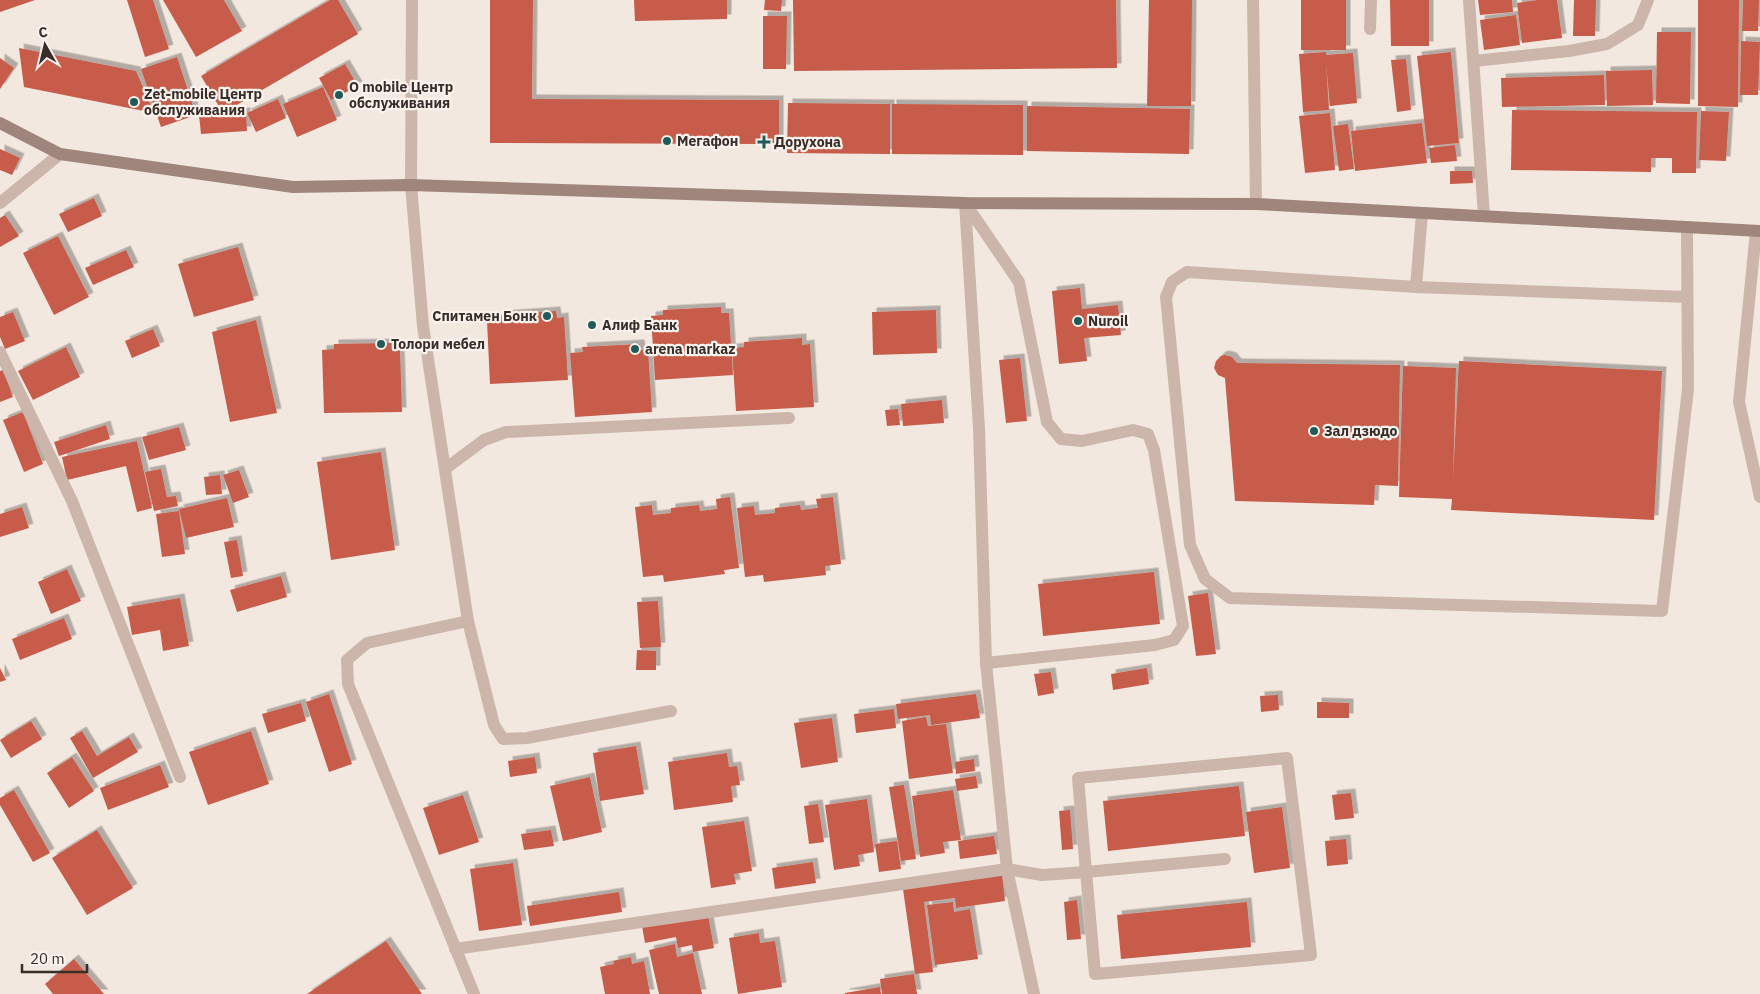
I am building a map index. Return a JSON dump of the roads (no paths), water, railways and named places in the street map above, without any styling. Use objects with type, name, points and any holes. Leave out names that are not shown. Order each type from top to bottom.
[{"type":"main road","points":[[0,123],[60,154],[293,187],[411,185],[965,203],[1256,204],[1758,231]]},
{"type":"street","points":[[412,0],[411,185],[423,326],[468,621],[494,725],[503,739],[527,738],[670,711]]},
{"type":"street","points":[[1253,0],[1256,204]]},
{"type":"street","points":[[1370,29],[1371,0]]},
{"type":"street","points":[[1470,0],[1484,216]]},
{"type":"street","points":[[1474,61],[1569,51],[1607,44],[1638,25],[1648,0]]},
{"type":"street","points":[[0,203],[60,154]]},
{"type":"street","points":[[965,203],[979,428],[986,663],[1007,869],[1034,994]]},
{"type":"street","points":[[965,203],[1019,282],[1047,422],[1061,439],[1082,441],[1133,430],[1148,434],[1154,450],[1183,626],[1174,640],[1155,645],[986,663]]},
{"type":"street","points":[[1416,287],[1422,213]]},
{"type":"street","points":[[1687,227],[1688,389],[1662,611],[1230,598],[1205,579],[1190,545],[1166,297],[1172,282],[1187,272],[1416,287],[1687,298]]},
{"type":"street","points":[[1758,231],[1739,402],[1760,497]]},
{"type":"street","points":[[0,352],[72,501],[180,777]]},
{"type":"street","points":[[445,469],[484,440],[506,432],[789,418]]},
{"type":"street","points":[[468,621],[367,643],[347,660],[348,684],[474,994]]},
{"type":"street","points":[[1287,758],[1311,955],[1095,974],[1086,872],[1078,778],[1287,758]]},
{"type":"street","points":[[455,949],[1007,869],[1042,875],[1225,859]]},
{"type":"place","name":"O mobile Центр обслуживания","points":[[339,95]]},
{"type":"place","name":"Zet-mobile Центр обслуживания","points":[[134,102]]},
{"type":"place","name":"Мегафон","points":[[667,141]]},
{"type":"place","name":"Дорухона","points":[[764,142]]},
{"type":"place","name":"Спитамен Бонк","points":[[547,316]]},
{"type":"place","name":"Nuroil","points":[[1078,321]]},
{"type":"place","name":"Алиф Банк","points":[[592,325]]},
{"type":"place","name":"Толори мебел","points":[[381,344]]},
{"type":"place","name":"arena markaz","points":[[635,349]]},
{"type":"place","name":"Зал дзюдо","points":[[1314,431]]}]
